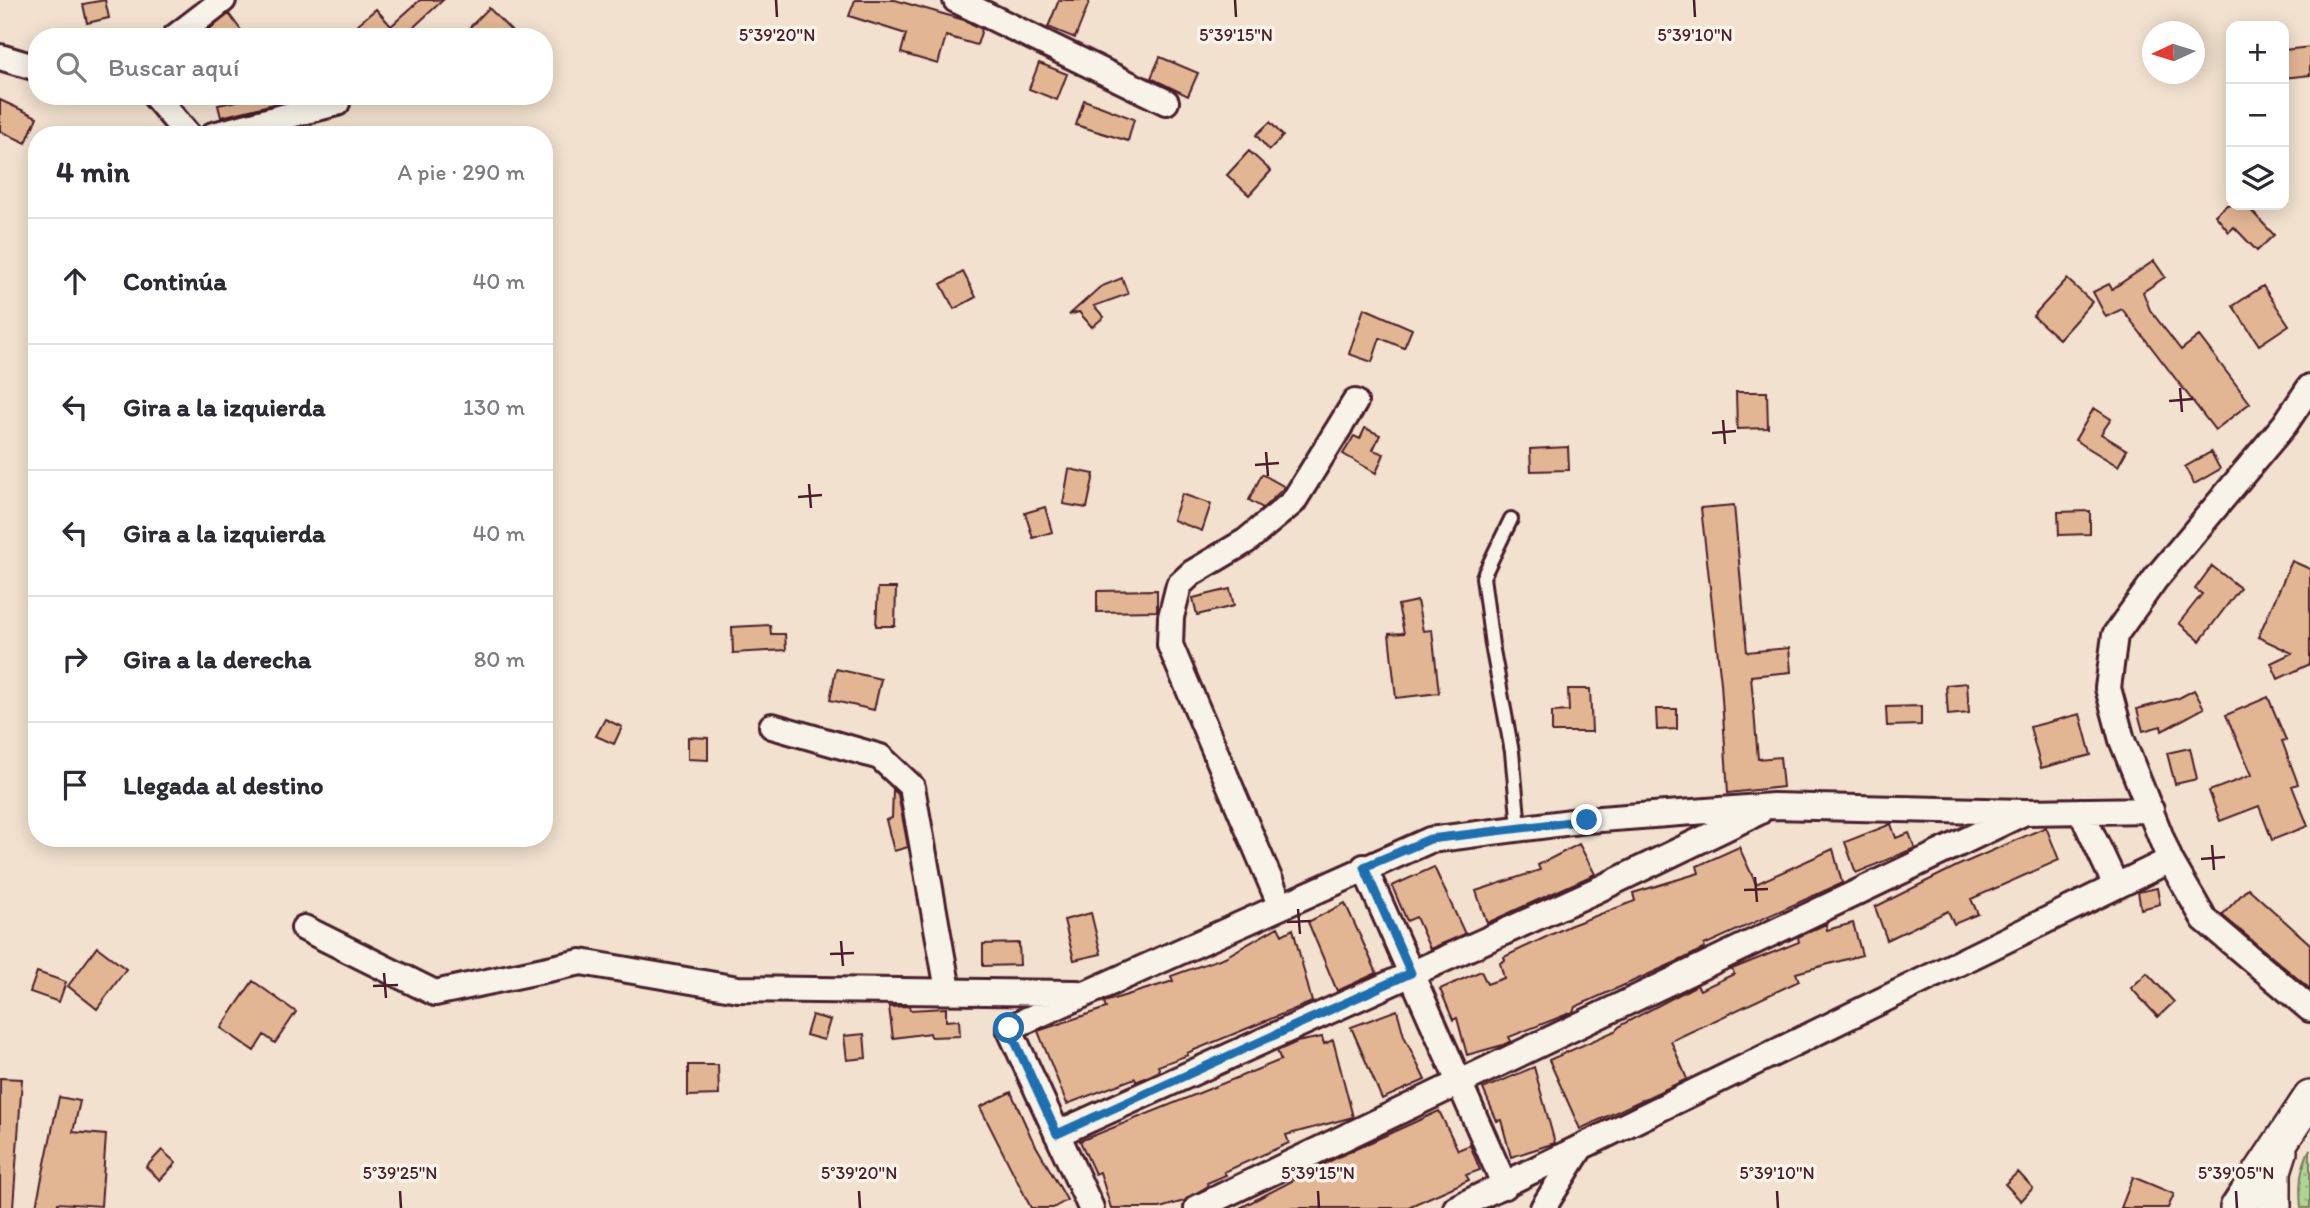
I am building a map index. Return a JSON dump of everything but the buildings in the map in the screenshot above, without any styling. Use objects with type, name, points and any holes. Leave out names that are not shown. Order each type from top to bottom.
[{"type":"main road","points":[[2274,1208],[2274,1171],[2286,1138],[2310,1098]]},
{"type":"main road","points":[[2237,1208],[2310,1107]]},
{"type":"street","points":[[187,28],[223,0]]},
{"type":"street","points":[[956,0],[1166,102]]},
{"type":"street","points":[[0,57],[28,65]]},
{"type":"street","points":[[163,105],[180,126]]},
{"type":"street","points":[[249,126],[329,105]]},
{"type":"street","points":[[2310,387],[2285,424],[2156,578],[2115,635],[2108,688],[2122,740],[2170,860],[2204,919],[2310,1009]]},
{"type":"street","points":[[1280,904],[1170,645],[1171,617],[1179,585],[1192,573],[1246,541],[1293,502],[1355,402]]},
{"type":"street","points":[[772,726],[880,757],[912,787],[948,990]]},
{"type":"street","points":[[1091,1208],[1009,1028],[1280,904],[1430,839],[1587,820],[1773,806],[2025,812],[2151,810]]},
{"type":"street","points":[[1057,1134],[1597,890],[1773,806]]},
{"type":"street","points":[[2081,811],[2116,886]]},
{"type":"street","points":[[1197,1208],[2025,812]]},
{"type":"street","points":[[1456,1208],[2170,860]]},
{"type":"street","points":[[1364,867],[1457,1083],[1505,1186]]},
{"type":"street","points":[[304,928],[435,993],[581,962],[738,989],[1083,993]]},
{"type":"street","points":[[1543,1208],[1582,1147]]},
{"type":"lane","points":[[1511,519],[1483,578],[1492,645],[1512,752],[1519,828]]},
{"type":"green space","points":[[2310,1149],[2310,1208],[2301,1208],[2301,1177]]},
{"type":"route","points":[[1009,1028],[1057,1134],[1411,973],[1364,867],[1430,839],[1587,820]]}]
